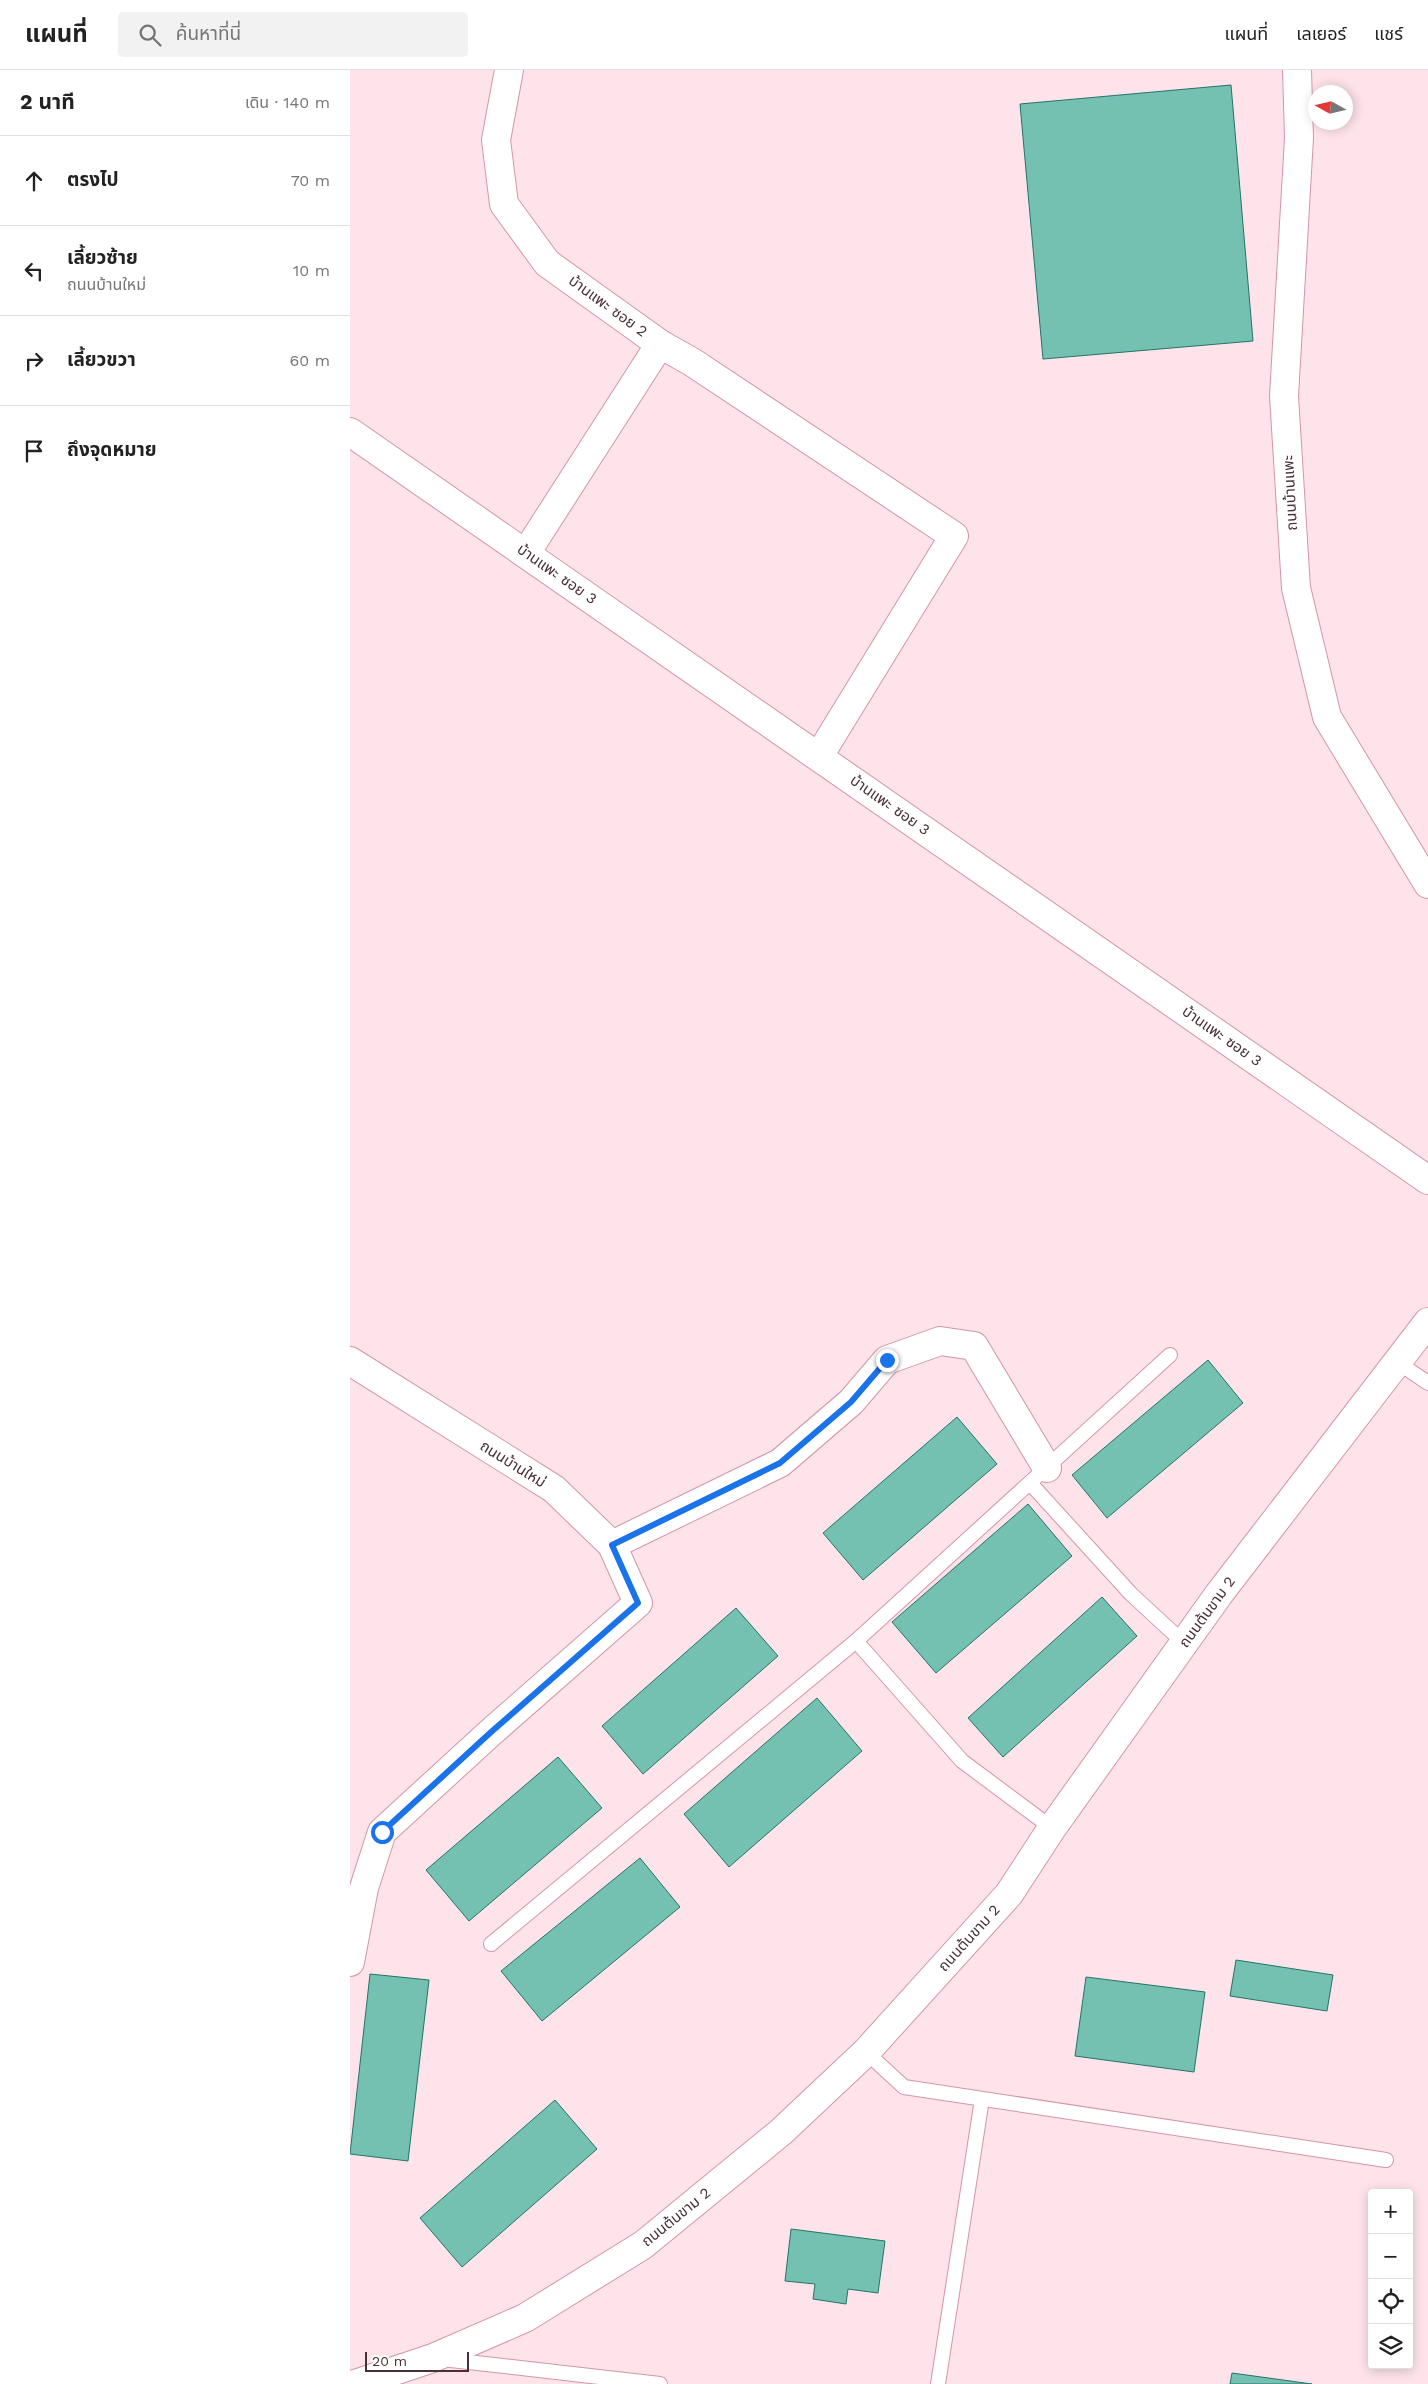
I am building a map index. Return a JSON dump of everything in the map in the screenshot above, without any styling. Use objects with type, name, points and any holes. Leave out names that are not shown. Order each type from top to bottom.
[{"type":"street","name":"บ้านแพะ ซอย 2","points":[[509,70],[496,140],[504,204],[547,263],[660,344],[526,553]]},
{"type":"street","name":"ถนนบ้านแพะ","points":[[1296,70],[1299,138],[1284,396],[1296,588],[1326,717],[1428,884]]},
{"type":"street","points":[[660,344],[692,362],[954,536],[819,756]]},
{"type":"street","name":"บ้านแพะ ซอย 3","points":[[350,432],[1428,1180]]},
{"type":"street","name":"ถนนต้นขาม 2","points":[[355,2384],[433,2358],[525,2318],[642,2244],[781,2132],[866,2052],[1009,1894],[1052,1828],[1184,1643],[1428,1322]]},
{"type":"street","points":[[612,1545],[780,1463],[851,1402],[887,1360],[940,1341],[974,1346],[1038,1475]]},
{"type":"street","name":"ถนนบ้านใหม่","points":[[350,1361],[554,1489],[612,1545],[638,1603],[490,1733],[382,1832],[364,1888],[350,1962]]},
{"type":"lane","points":[[492,1944],[856,1640],[1170,1355]]},
{"type":"lane","points":[[1397,1362],[1428,1383]]},
{"type":"lane","points":[[1038,1475],[1131,1594],[1184,1643]]},
{"type":"lane","points":[[856,1640],[962,1761],[1052,1828]]},
{"type":"lane","points":[[866,2052],[904,2087],[1386,2160]]},
{"type":"lane","points":[[938,2384],[982,2099]]},
{"type":"lane","points":[[433,2358],[660,2384]]},
{"type":"building","points":[[1231,85],[1253,341],[1043,359],[1020,104]]},
{"type":"building","points":[[1208,1360],[1243,1403],[1107,1518],[1072,1475]]},
{"type":"building","points":[[957,1417],[997,1464],[863,1580],[823,1533]]},
{"type":"building","points":[[1028,1504],[1072,1556],[936,1673],[892,1622]]},
{"type":"building","points":[[1102,1597],[1137,1636],[1003,1757],[968,1718]]},
{"type":"building","points":[[736,1608],[778,1656],[643,1774],[602,1726]]},
{"type":"building","points":[[817,1698],[862,1751],[729,1867],[684,1814]]},
{"type":"building","points":[[558,1757],[602,1808],[469,1921],[426,1870]]},
{"type":"building","points":[[640,1858],[680,1907],[542,2021],[501,1971]]},
{"type":"building","points":[[1236,1960],[1333,1975],[1327,2011],[1230,1996]]},
{"type":"building","points":[[370,1974],[429,1980],[408,2161],[350,2154]]},
{"type":"building","points":[[1086,1977],[1205,1992],[1194,2072],[1075,2056]]},
{"type":"building","points":[[555,2100],[597,2149],[462,2267],[420,2218]]},
{"type":"building","points":[[791,2229],[885,2241],[878,2293],[848,2289],[846,2304],[813,2299],[815,2284],[785,2281]]},
{"type":"building","points":[[1232,2373],[1312,2384],[1230,2384]]},
{"type":"route","points":[[382,1832],[490,1733],[638,1603],[612,1545],[780,1463],[851,1402],[887,1360]]}]
